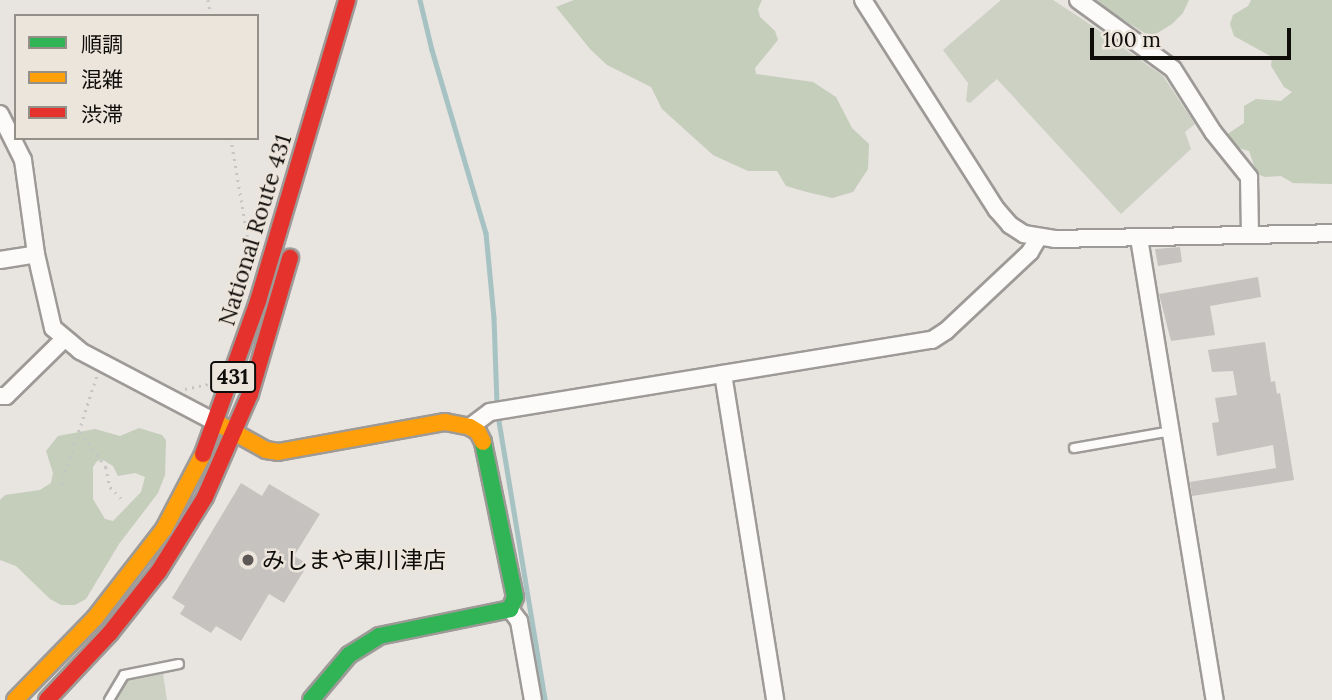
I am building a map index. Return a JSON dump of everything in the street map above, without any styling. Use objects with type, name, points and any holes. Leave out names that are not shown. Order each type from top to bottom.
[{"type":"main road","name":"National Route 431","points":[[15,700],[95,618],[164,529],[216,423],[258,301],[347,0]]},
{"type":"main road","name":"National Route 431","points":[[56,697],[159,571],[205,497],[250,394],[294,245]]},
{"type":"main road","points":[[216,423],[266,450],[278,452],[445,422],[470,427],[478,432],[485,446],[515,597],[510,608],[503,612],[408,627],[380,636],[349,655],[311,700]]},
{"type":"main road","points":[[40,675],[56,697]]},
{"type":"street","points":[[863,0],[997,210],[1016,230],[1038,238],[1332,233]]},
{"type":"street","points":[[1078,0],[1157,54],[1173,69],[1213,132],[1249,177],[1250,235]]},
{"type":"street","points":[[0,114],[23,160],[36,254],[50,319],[63,340],[216,423]]},
{"type":"street","points":[[470,427],[497,411],[932,340],[946,331],[1030,252],[1038,238]]},
{"type":"street","points":[[1139,238],[1173,430],[1215,700]]},
{"type":"street","points":[[0,260],[36,254]]},
{"type":"street","points":[[0,396],[6,396],[63,340]]},
{"type":"street","points":[[723,374],[775,700]]},
{"type":"street","points":[[510,608],[519,621],[533,700]]},
{"type":"lane","points":[[1074,448],[1173,430]]},
{"type":"lane","points":[[109,700],[124,675],[179,664]]},
{"type":"path","points":[[231,140],[251,257]]},
{"type":"path","points":[[61,485],[80,432],[88,397],[102,363]]},
{"type":"path","points":[[167,397],[171,392],[213,381]]},
{"type":"path","points":[[80,432],[106,467],[110,487],[121,498]]},
{"type":"shaded area","points":[[1001,0],[1053,0],[1163,76],[1195,124],[1185,132],[1191,149],[1121,214],[997,79],[970,103],[966,101],[968,83],[943,50]]},
{"type":"shaded area","points":[[163,674],[167,700],[116,700],[125,681]]},
{"type":"green space","points":[[574,0],[762,0],[758,9],[760,17],[775,31],[778,40],[755,68],[756,74],[813,82],[836,97],[852,128],[869,144],[868,169],[853,192],[832,198],[786,186],[777,171],[748,171],[713,155],[662,109],[651,87],[607,65],[590,49],[556,7]]},
{"type":"green space","points":[[1092,0],[1189,0],[1183,13],[1172,24],[1151,37]]},
{"type":"green space","points":[[1251,0],[1332,0],[1332,184],[1293,183],[1281,176],[1265,177],[1257,174],[1249,151],[1235,147],[1226,135],[1244,123],[1244,106],[1256,99],[1281,101],[1292,92],[1284,87],[1271,66],[1272,57],[1234,36],[1230,24],[1233,15],[1248,6]]},
{"type":"green space","points":[[139,428],[162,435],[166,440],[165,475],[158,493],[119,544],[86,599],[75,605],[61,605],[50,599],[16,566],[0,560],[0,500],[5,495],[40,490],[51,483],[53,473],[46,451],[58,436],[95,429],[120,436]],"holes":[[[103,460],[113,466],[118,476],[135,473],[145,477],[141,492],[113,521],[105,519],[93,499],[93,467],[97,461]]]},
{"type":"building","points":[[1180,247],[1182,262],[1158,266],[1155,249]]},
{"type":"building","points":[[1258,277],[1261,297],[1210,306],[1215,335],[1171,341],[1159,294]]},
{"type":"building","points":[[1265,342],[1271,382],[1275,381],[1277,394],[1280,393],[1294,480],[1192,496],[1190,482],[1276,468],[1273,445],[1217,456],[1212,423],[1219,422],[1215,398],[1237,395],[1233,371],[1212,372],[1208,350]]},
{"type":"building","name":"みしまや東川津店","points":[[241,483],[262,496],[269,484],[320,514],[294,556],[308,564],[284,603],[269,594],[241,641],[216,626],[211,633],[180,614],[185,606],[172,598]]},
{"type":"waterway","points":[[420,0],[486,233],[494,318],[497,406]]},
{"type":"waterway","points":[[498,415],[545,700]]},
{"type":"traffic: fast","points":[[311,700],[349,655],[379,636],[510,609],[515,597],[483,442]]},
{"type":"traffic: slow","points":[[221,425],[266,450],[278,452],[445,422],[470,427],[478,432],[483,442]]},
{"type":"traffic: slow","points":[[15,700],[95,618],[164,529],[203,454]]},
{"type":"traffic: jam","points":[[203,454],[258,301],[347,0]]},
{"type":"traffic: jam","points":[[47,700],[110,633],[159,571],[205,497],[250,394],[290,258]]},
{"type":"place","name":"みしまや東川津店","points":[[248,560]]}]
